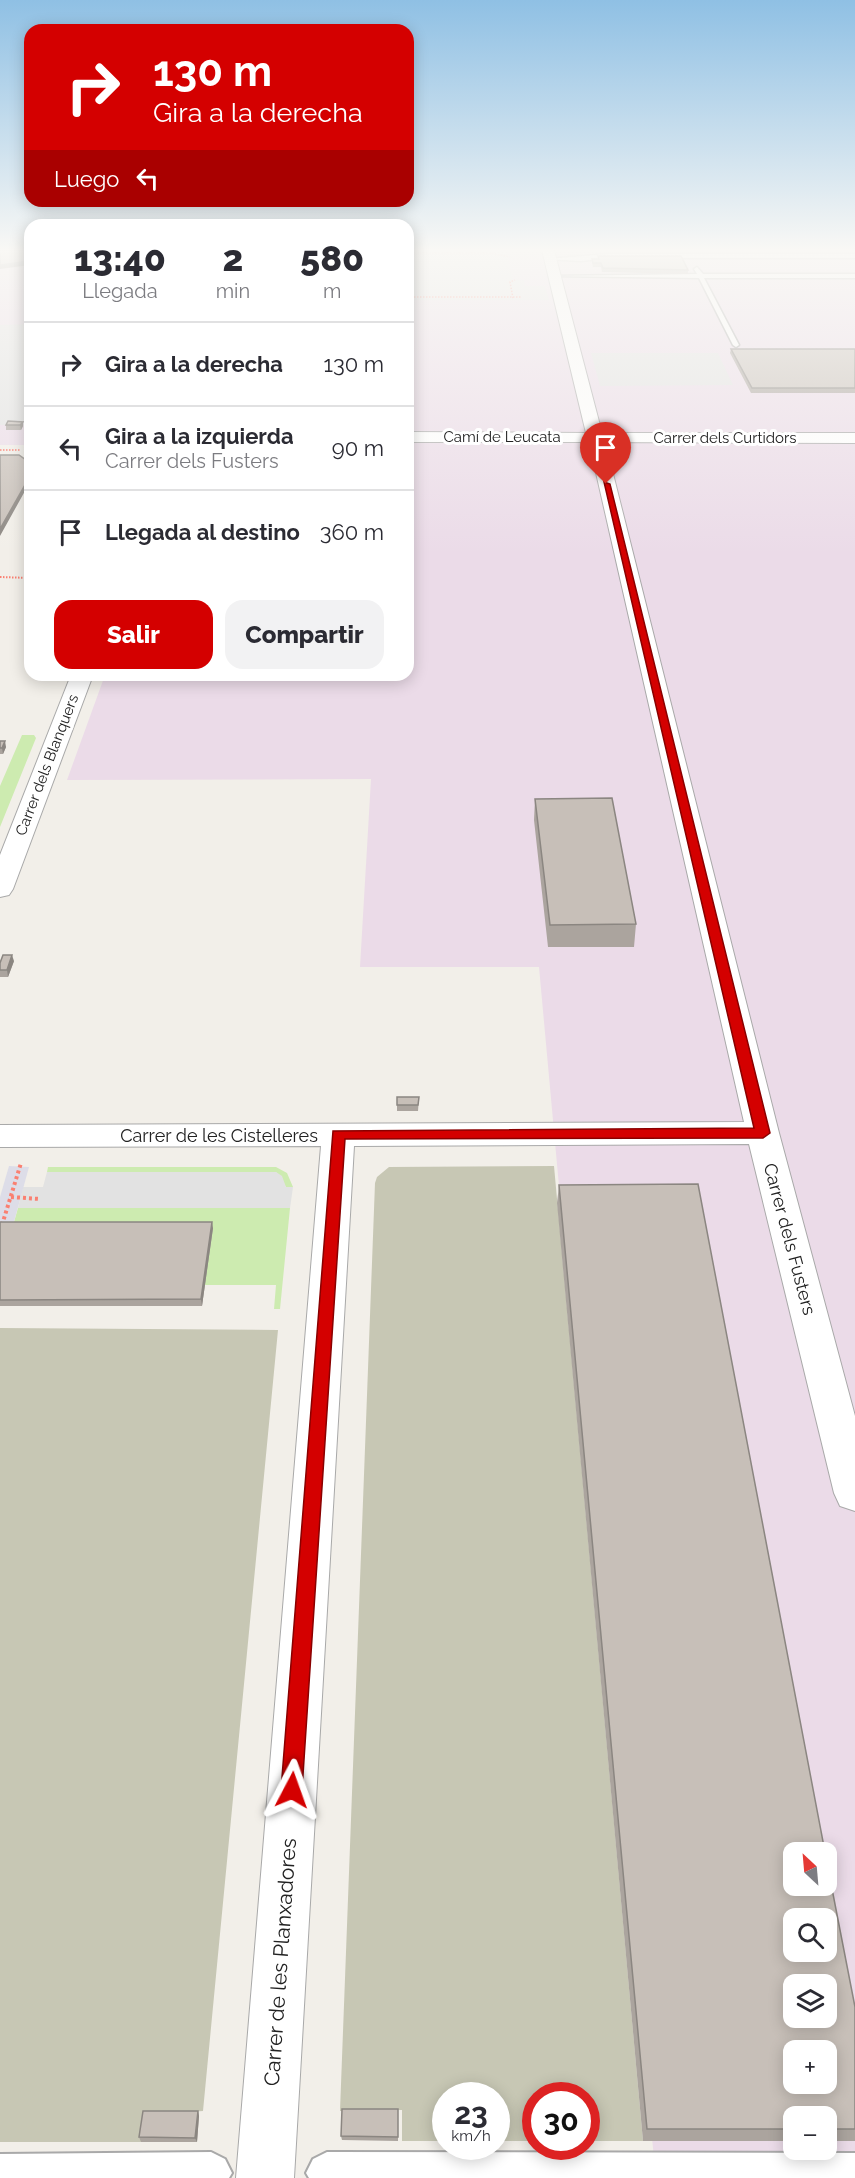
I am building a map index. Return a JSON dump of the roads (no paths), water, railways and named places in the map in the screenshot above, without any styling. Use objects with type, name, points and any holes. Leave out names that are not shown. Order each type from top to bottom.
[{"type":"street","name":"Carrer dels Fusters","points":[[573,352],[763,1133],[855,1493]]},
{"type":"street","name":"Camí de Leucata","points":[[414,437],[595,438]]},
{"type":"street","name":"Carrer dels Curtidors","points":[[595,438],[855,438]]},
{"type":"street","name":"Carrer dels Blanquers","points":[[0,889],[80,681]]},
{"type":"street","name":"Carrer de les Cistelleres","points":[[0,1136],[763,1133]]},
{"type":"street","name":"Carrer de les Planxadores","points":[[265,2178],[338,1135]]},
{"type":"street","points":[[0,2175],[211,2173]]},
{"type":"street","points":[[327,2173],[855,2174]]}]
